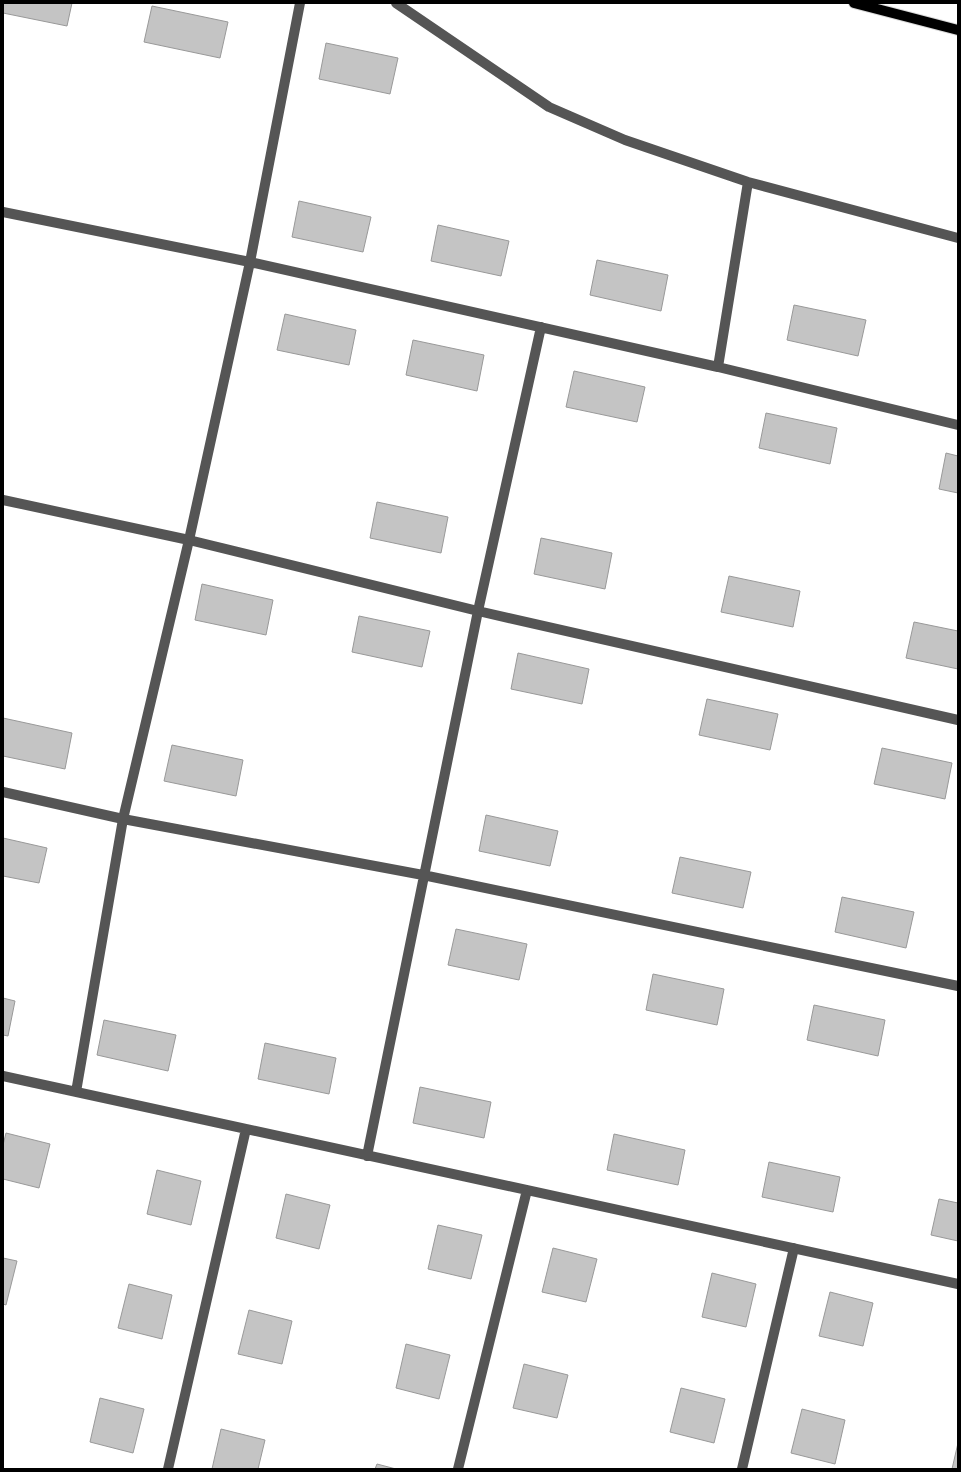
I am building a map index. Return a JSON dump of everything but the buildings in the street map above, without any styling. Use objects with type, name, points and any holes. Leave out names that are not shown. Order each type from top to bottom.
[{"type":"main road","points":[[854,3],[958,30]]},
{"type":"street","points":[[76,1092],[123,819],[189,540],[250,262],[300,3]]},
{"type":"street","points":[[396,3],[550,107],[625,140],[748,182],[958,238]]},
{"type":"street","points":[[718,367],[748,182]]},
{"type":"street","points":[[3,212],[250,262],[718,367],[958,425]]},
{"type":"street","points":[[367,1156],[423,875],[478,611],[541,327]]},
{"type":"street","points":[[3,500],[189,540],[478,611],[958,720]]},
{"type":"street","points":[[3,792],[123,819],[423,875],[958,986]]},
{"type":"street","points":[[3,1076],[958,1284]]},
{"type":"street","points":[[168,1469],[246,1129]]},
{"type":"street","points":[[458,1469],[527,1190]]},
{"type":"street","points":[[742,1469],[794,1248]]}]
